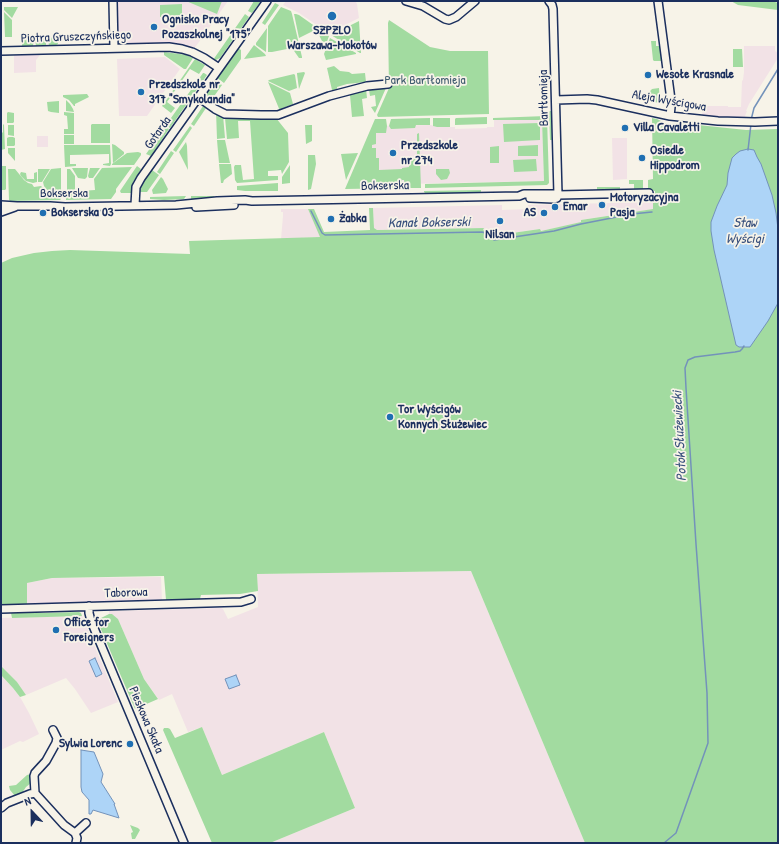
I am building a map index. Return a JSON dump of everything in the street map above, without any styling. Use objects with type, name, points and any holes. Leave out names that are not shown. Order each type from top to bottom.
[{"type":"street","points":[[113,1],[114,48]]},
{"type":"street","name":"Gotarda","points":[[135,205],[138,181],[267,1]]},
{"type":"street","points":[[406,1],[423,6],[449,20],[456,17],[475,1]]},
{"type":"street","name":"Bartłomieja","points":[[549,1],[554,9],[558,194]]},
{"type":"street","points":[[658,1],[671,100],[670,116]]},
{"type":"street","name":"Piotra Gruszczyńskiego","points":[[1,51],[160,47],[178,48],[196,54],[218,68]]},
{"type":"street","points":[[198,97],[225,114],[280,114],[329,96],[368,86],[388,84]]},
{"type":"street","name":"Aleja Wyścigowa","points":[[556,100],[587,99],[670,116],[718,121],[778,121]]},
{"type":"street","name":"Bokserska","points":[[1,205],[65,207],[182,205],[189,203],[246,200],[519,196],[548,199],[557,198],[558,194],[649,193]]},
{"type":"street","name":"Bokserska","points":[[1,212],[17,206]]},
{"type":"street","name":"Taborowa","points":[[1,609],[241,602],[250,599]]},
{"type":"street","name":"Pieskowa Skała","points":[[89,606],[91,621],[184,843]]},
{"type":"street","points":[[53,730],[56,738],[56,744],[46,761],[35,773],[35,793],[64,825],[75,833],[77,838],[76,843]]},
{"type":"street","points":[[1,808],[7,803],[35,793]]},
{"type":"street","points":[[75,833],[86,823]]},
{"type":"shaded area","points":[[117,1],[228,1],[194,49],[179,44],[122,44],[118,39]]},
{"type":"shaded area","name":"SZPZLO Warszawa-Mokotów","points":[[286,1],[354,1],[357,4],[359,18],[330,33],[299,13],[283,5]]},
{"type":"shaded area","points":[[744,46],[775,46],[775,51],[778,53],[778,58],[749,104],[745,116],[747,117],[732,118],[702,116],[703,106],[741,107],[742,81],[744,72]]},
{"type":"shaded area","points":[[14,55],[40,55],[36,60],[36,72],[14,73]]},
{"type":"shaded area","name":"Przedszkole nr 317 \"Smykolandia\"","points":[[165,57],[180,69],[147,116],[119,116],[117,59]]},
{"type":"shaded area","points":[[542,119],[544,181],[357,185],[377,126],[431,125],[437,127],[455,127],[455,129],[487,128],[494,127],[494,120]]},
{"type":"shaded area","points":[[37,136],[48,136],[48,147],[37,147]]},
{"type":"shaded area","points":[[612,138],[627,138],[627,179],[613,180]]},
{"type":"shaded area","points":[[653,202],[653,209],[581,220],[582,222],[541,231],[540,229],[506,235],[493,236],[483,230],[484,228],[377,230],[374,228],[373,208],[502,205],[502,210],[528,209],[528,205]]},
{"type":"shaded area","points":[[281,209],[308,209],[321,237],[281,239],[283,212],[281,212]]},
{"type":"shaded area","points":[[471,571],[585,843],[270,843],[355,808],[324,732],[222,775],[202,727],[188,732],[172,694],[159,700],[144,679],[118,619],[112,614],[109,614],[109,611],[221,608],[228,619],[258,607],[257,574]]},
{"type":"shaded area","points":[[161,577],[162,600],[27,604],[27,583],[52,578]]},
{"type":"shaded area","points":[[82,616],[118,702],[91,713],[66,678],[26,695],[17,682],[1,666],[1,618]]},
{"type":"shaded area","points":[[1,675],[20,697],[39,734],[1,750]]},
{"type":"green space","points":[[186,1],[222,1],[217,14]]},
{"type":"green space","points":[[254,1],[261,1],[252,13],[248,11]]},
{"type":"green space","points":[[731,1],[772,1],[778,3],[778,10],[738,5]]},
{"type":"green space","points":[[275,3],[279,5],[265,25],[262,23]]},
{"type":"green space","points":[[182,4],[182,16],[160,17],[160,5]]},
{"type":"green space","points":[[4,7],[18,7],[12,18],[4,10]]},
{"type":"green space","points":[[281,7],[291,11],[302,58],[299,58],[292,48],[268,52],[268,26]]},
{"type":"green space","points":[[4,12],[12,20],[12,37],[5,37]]},
{"type":"green space","points":[[245,14],[249,17],[220,58],[213,60]]},
{"type":"green space","points":[[294,14],[299,15],[316,27],[315,30],[299,38]]},
{"type":"green space","name":"Park Bartłomieja","points":[[389,20],[430,47],[450,51],[488,51],[489,114],[378,117],[377,115],[389,88]]},
{"type":"green space","points":[[359,21],[361,53],[331,35]]},
{"type":"green space","points":[[267,28],[266,52],[256,45],[256,43]]},
{"type":"green space","points":[[320,32],[329,36],[325,47],[318,33]]},
{"type":"green space","points":[[57,37],[58,44],[49,46],[48,38]]},
{"type":"green space","points":[[34,38],[33,46],[22,46],[22,39]]},
{"type":"green space","points":[[35,38],[46,38],[46,45],[36,46]]},
{"type":"green space","points":[[330,38],[356,54],[326,60],[324,54]]},
{"type":"green space","points":[[651,41],[656,41],[656,46],[660,46],[662,61],[653,60]]},
{"type":"green space","points":[[254,45],[266,56],[244,59]]},
{"type":"green space","points":[[238,48],[241,50],[241,59],[224,83],[217,78]]},
{"type":"green space","points":[[733,49],[742,49],[743,67],[733,67]]},
{"type":"green space","points":[[164,52],[186,55],[193,58],[186,69],[184,69],[164,55]]},
{"type":"green space","points":[[195,59],[205,65],[199,74],[190,69],[167,102],[175,108],[171,113],[162,106]]},
{"type":"green space","points":[[334,66],[340,71],[349,72],[352,74],[365,73],[366,82],[347,84],[337,87],[337,92],[334,92],[332,90],[327,68]]},
{"type":"green space","points":[[203,73],[207,75],[170,128],[166,125]]},
{"type":"green space","points":[[297,73],[305,73],[299,89]]},
{"type":"green space","points":[[294,74],[297,88],[289,91],[268,81],[269,80]]},
{"type":"green space","points":[[215,80],[222,85],[210,102],[203,97]]},
{"type":"green space","points":[[268,82],[290,93],[293,104],[283,108],[284,111],[280,111]]},
{"type":"green space","points":[[386,88],[375,113],[371,107],[376,106],[375,95],[370,96],[369,90]]},
{"type":"green space","points":[[659,88],[660,103],[642,100],[652,89]]},
{"type":"green space","points":[[366,89],[367,98],[362,99],[364,116],[352,117],[350,93]]},
{"type":"green space","points":[[87,94],[89,97],[75,104],[75,106],[63,97],[63,95]]},
{"type":"green space","points":[[66,100],[70,104],[74,112],[66,111]]},
{"type":"green space","points":[[59,101],[59,113],[48,111],[47,102]]},
{"type":"green space","points":[[203,106],[206,108],[194,126],[191,124]]},
{"type":"green space","points":[[216,111],[223,115],[225,138],[217,139]]},
{"type":"green space","points":[[550,111],[553,111],[554,140],[550,140]]},
{"type":"green space","points":[[8,112],[14,113],[13,123],[7,123]]},
{"type":"green space","points":[[64,112],[74,113],[74,134],[64,134],[64,129],[68,129],[67,116],[64,115]]},
{"type":"green space","points":[[546,116],[549,183],[547,185],[425,188],[425,184],[544,181],[542,120],[493,120],[493,118]]},
{"type":"green space","points":[[487,117],[487,124],[455,125],[456,118]]},
{"type":"green space","points":[[225,118],[276,118],[288,133],[289,162],[282,174],[281,170],[268,171],[268,176],[278,176],[278,180],[237,183],[235,180],[235,165],[241,165],[243,180],[254,179],[250,121],[238,121],[239,138],[227,139]]},
{"type":"green space","points":[[430,118],[430,125],[416,125],[415,128],[391,129],[389,126],[391,119]]},
{"type":"green space","points":[[433,118],[450,118],[450,127],[433,126]]},
{"type":"green space","name":"Tor Wyścigów Konnych Służewiec","points":[[652,118],[671,124],[679,123],[746,130],[778,129],[778,843],[585,843],[471,571],[257,574],[258,591],[240,594],[201,595],[200,599],[166,600],[164,576],[52,578],[27,583],[27,604],[1,605],[1,263],[12,258],[52,251],[70,250],[190,254],[189,241],[320,237],[308,209],[314,209],[324,232],[370,230],[369,208],[373,208],[374,228],[377,230],[484,228],[483,230],[493,236],[540,229],[541,231],[581,222],[581,220],[653,209],[653,195],[655,195],[655,191],[648,190],[648,180],[653,179]]},
{"type":"green space","points":[[375,119],[386,119],[387,126],[386,133],[376,133],[376,144],[372,145],[372,148],[376,148],[376,158],[379,158],[379,170],[402,169],[409,167],[409,159],[417,158],[417,134],[419,133],[421,188],[405,188],[404,180],[402,180],[402,188],[345,189]]},
{"type":"green space","points":[[540,123],[540,140],[504,142],[503,124]]},
{"type":"green space","points":[[3,124],[5,149],[1,150],[1,134],[3,132]]},
{"type":"green space","points":[[92,124],[110,124],[110,143],[91,143]]},
{"type":"green space","points":[[8,125],[14,125],[14,136],[8,135]]},
{"type":"green space","points":[[305,125],[312,125],[312,141],[306,144]]},
{"type":"green space","points":[[190,126],[192,128],[176,152],[173,150]]},
{"type":"green space","points":[[165,127],[169,129],[151,156],[146,154]]},
{"type":"green space","points":[[64,135],[74,135],[74,144],[64,144]]},
{"type":"green space","points":[[7,138],[15,138],[14,146],[7,146]]},
{"type":"green space","points":[[217,140],[225,140],[230,163],[219,163]]},
{"type":"green space","points":[[186,142],[187,146],[188,170],[179,152]]},
{"type":"green space","points":[[112,144],[124,152],[124,154],[113,163]]},
{"type":"green space","points":[[64,145],[110,145],[111,164],[110,166],[103,165],[109,163],[109,154],[70,155],[70,164],[76,164],[76,166],[65,167]]},
{"type":"green space","points":[[538,145],[538,156],[518,156],[518,146]]},
{"type":"green space","points":[[499,146],[499,163],[490,163],[490,147]]},
{"type":"green space","points":[[8,148],[15,148],[15,161],[8,153]]},
{"type":"green space","points":[[171,151],[174,153],[160,174],[157,172]]},
{"type":"green space","points":[[127,153],[141,153],[141,155],[134,165],[112,165]]},
{"type":"green space","points":[[358,153],[346,180],[341,154]]},
{"type":"green space","points":[[308,155],[315,155],[316,164],[311,189],[308,190]]},
{"type":"green space","points":[[536,159],[537,171],[514,172],[513,160]]},
{"type":"green space","points":[[219,164],[231,164],[232,174],[224,180],[223,183],[221,183]]},
{"type":"green space","points":[[290,165],[290,183],[282,184],[282,177]]},
{"type":"green space","points":[[2,166],[6,166],[5,190],[1,190]]},
{"type":"green space","points":[[137,166],[141,169],[133,182],[132,193],[121,193],[120,191]]},
{"type":"green space","points":[[132,167],[116,189],[116,192],[111,199],[66,200],[66,192],[95,190],[94,179],[102,168]]},
{"type":"green space","points":[[61,168],[61,191],[47,190],[43,182],[51,169]]},
{"type":"green space","points":[[72,168],[88,168],[87,177],[85,179],[78,178]]},
{"type":"green space","points":[[90,168],[100,168],[93,178],[89,178],[88,176]]},
{"type":"green space","points":[[8,169],[15,169],[24,180],[32,184],[34,187],[41,186],[47,192],[61,192],[61,199],[10,201]]},
{"type":"green space","points":[[38,169],[50,169],[42,182],[38,182]]},
{"type":"green space","points":[[67,169],[70,169],[75,176],[75,190],[67,190]]},
{"type":"green space","points":[[436,169],[449,169],[450,173],[447,179],[441,180],[436,174]]},
{"type":"green space","points":[[152,170],[159,175],[147,192],[140,192],[142,183]]},
{"type":"green space","points":[[21,172],[26,173],[27,179],[34,179],[34,173],[37,172],[37,182],[33,183],[26,181],[21,176]]},
{"type":"green space","points":[[161,177],[168,189],[166,193],[153,194],[152,190]]},
{"type":"green space","points":[[629,180],[643,180],[643,189],[634,191],[634,184],[629,184]]},
{"type":"green space","points":[[278,183],[278,191],[237,190],[237,186]]},
{"type":"green space","points":[[597,187],[620,187],[620,190],[597,191]]},
{"type":"green space","points":[[481,190],[481,194],[426,194],[424,192],[424,191]]},
{"type":"green space","points":[[186,196],[184,199],[150,199],[150,197]]},
{"type":"green space","points":[[191,196],[214,196],[215,199],[195,200],[191,199]]},
{"type":"green space","points":[[79,612],[82,616],[12,618],[11,613]]},
{"type":"green space","points":[[112,614],[118,619],[144,679],[158,699],[135,709],[97,620]]},
{"type":"green space","points":[[1,666],[17,682],[26,695],[20,697],[1,675]]},
{"type":"green space","points":[[202,727],[222,775],[324,732],[355,808],[270,843],[212,843],[163,730],[164,728],[170,729],[175,738]]},
{"type":"green space","points":[[31,774],[31,783],[22,793],[15,796],[10,790],[9,786],[16,785],[27,775]]},
{"type":"green space","points":[[130,825],[140,830],[135,839],[132,839],[131,833],[133,832]]},
{"type":"water","name":"Staw Wyścigi","points":[[748,149],[754,150],[761,164],[772,195],[776,213],[778,229],[778,303],[768,321],[750,347],[739,347],[736,345],[714,250],[711,222],[727,185],[728,173],[732,158],[740,151]]},
{"type":"water","points":[[95,658],[102,674],[96,677],[89,661]]},
{"type":"water","points":[[236,675],[240,685],[229,689],[225,679]]},
{"type":"water","points":[[81,750],[94,752],[103,774],[101,782],[115,804],[119,818],[93,810],[91,814],[89,814],[89,800],[82,792],[81,787]]},
{"type":"waterway","name":"Potok Służewiecki","points":[[751,120],[754,108],[778,69]]},
{"type":"waterway","name":"Potok Służewiecki","points":[[748,150],[751,124]]},
{"type":"waterway","name":"Kanał Bokserski","points":[[311,211],[322,233],[325,235],[482,232],[494,240],[554,231],[632,214],[652,212]]},
{"type":"waterway","name":"Potok Służewiecki","points":[[664,843],[676,833],[708,743],[707,693],[685,368],[688,360],[695,357],[740,351],[744,346]]},
{"type":"place","name":"SZPZLO Warszawa-Mokotów","points":[[332,16]]},
{"type":"place","name":"Ognisko Pracy Pozaszkolnej \"175\"","points":[[154,27]]},
{"type":"place","name":"Wesołe Krasnale","points":[[648,75]]},
{"type":"place","name":"Przedszkole nr 317 \"Smykolandia\"","points":[[141,92]]},
{"type":"place","name":"Villa Cavaletti","points":[[625,128]]},
{"type":"place","name":"Przedszkole nr 274","points":[[393,153]]},
{"type":"place","name":"Osiedle Hippodrom","points":[[642,158]]},
{"type":"place","name":"Motoryzacyjna Pasja","points":[[602,205]]},
{"type":"place","name":"Emar","points":[[555,207]]},
{"type":"place","name":"Bokserska 03","points":[[43,213]]},
{"type":"place","name":"AS","points":[[544,213]]},
{"type":"place","name":"Żabka","points":[[331,219]]},
{"type":"place","name":"Nilsan","points":[[500,221]]},
{"type":"place","name":"Tor Wyścigów Konnych Służewiec","points":[[390,417]]},
{"type":"place","name":"Office for Foreigners","points":[[56,630]]},
{"type":"place","name":"Sylwia Lorenc","points":[[130,744]]}]
